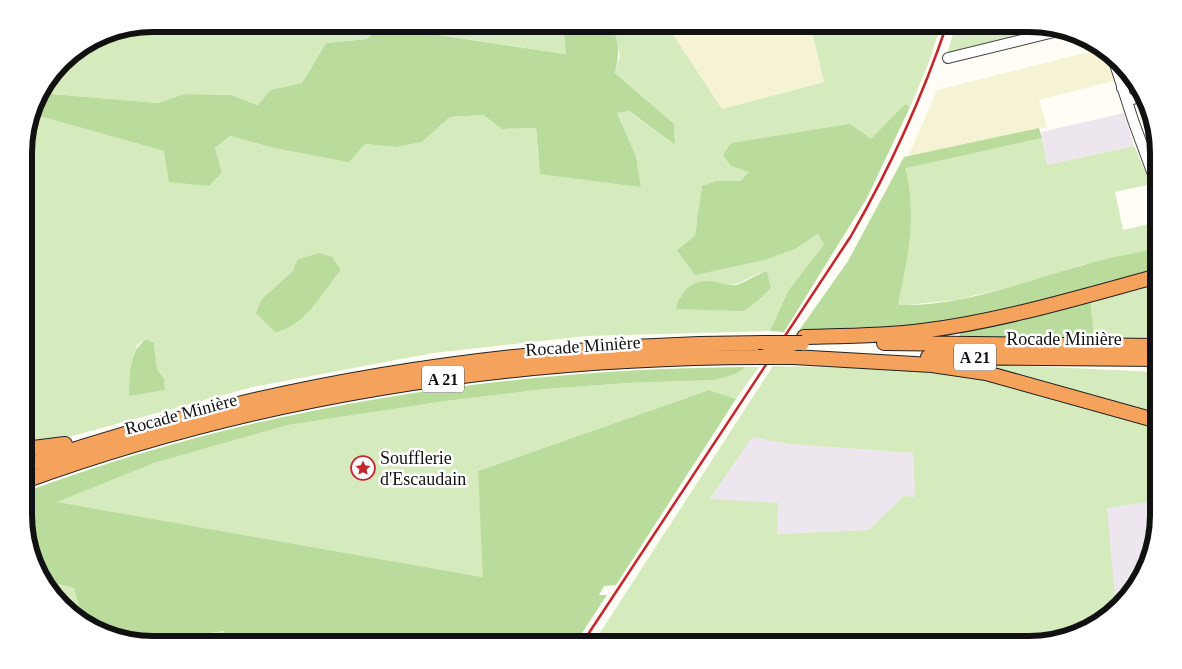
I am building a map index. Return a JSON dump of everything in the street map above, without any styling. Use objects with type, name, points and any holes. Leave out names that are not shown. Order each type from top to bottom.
[{"type":"highway","points":[[803,340],[881,335],[956,326],[1000,317],[1149,278]]},
{"type":"highway","name":"Rocade Minière","points":[[32,464],[158,424],[296,390],[443,364],[564,351],[767,340],[1149,346]]},
{"type":"highway","name":"Rocade Minière","points":[[32,479],[121,449],[277,409],[393,386],[569,364],[651,359],[758,357],[1149,359]]},
{"type":"highway","points":[[793,357],[937,366],[980,372],[1149,419]]},
{"type":"highway","points":[[32,449],[48,448],[136,426],[158,424]]},
{"type":"street","points":[[948,58],[1047,35]]},
{"type":"street","points":[[1134,99],[1149,142]]},
{"type":"street","points":[[1134,99],[1149,155]]},
{"type":"shaded area","points":[[672,33],[812,33],[824,82],[722,109]]},
{"type":"shaded area","points":[[1092,51],[1111,66],[1116,80],[1039,100],[1047,127],[908,157],[937,90]]},
{"type":"shaded area","points":[[1135,96],[1146,126],[1139,112]]},
{"type":"shaded area","points":[[1124,113],[1134,146],[1047,165],[1041,132]]},
{"type":"shaded area","points":[[752,436],[789,444],[913,453],[915,498],[904,496],[868,530],[777,534],[710,499]]},
{"type":"shaded area","points":[[1149,502],[1147,539],[1140,562],[1129,583],[1115,600],[1106,508]]},
{"type":"green space","points":[[145,33],[374,33],[367,39],[326,43],[302,83],[270,90],[258,105],[231,95],[184,94],[158,103],[49,94],[62,74],[86,53],[107,42],[130,35]]},
{"type":"green space","points":[[374,33],[425,33],[566,54],[564,33],[614,33],[618,50],[615,73],[674,124],[675,145],[629,111],[617,113],[636,156],[641,187],[540,174],[536,128],[502,129],[483,115],[450,117],[422,142],[396,147],[365,144],[349,162],[270,147],[230,136],[215,148],[222,172],[209,186],[169,182],[164,151],[39,116],[49,94],[158,103],[184,94],[231,95],[258,105],[270,90],[302,83],[326,43],[367,39]]},
{"type":"green space","points":[[425,33],[564,33],[567,54]]},
{"type":"green space","points":[[613,33],[672,33],[722,109],[824,82],[812,33],[938,33],[929,62],[910,107],[905,104],[871,140],[750,171],[740,181],[716,181],[697,221],[695,236],[795,249],[818,234],[824,244],[788,291],[770,331],[586,336],[433,353],[253,387],[50,442],[32,443],[32,153],[39,116],[164,151],[222,172],[215,148],[230,136],[270,147],[365,144],[396,147],[422,142],[450,117],[483,115],[502,129],[536,128],[538,157],[641,187],[636,156],[617,113],[628,111],[675,145],[674,124],[615,73],[620,56]],"holes":[[[297,260],[341,270],[329,284],[262,299],[294,271]],[[767,271],[771,288],[679,297],[708,281],[734,285]],[[146,339],[154,343],[157,369],[164,379],[136,346]]]},
{"type":"green space","points":[[953,33],[1019,33],[1020,35],[947,54]]},
{"type":"green space","points":[[905,104],[910,107],[867,198],[784,332],[770,331],[788,291],[824,244],[818,234],[795,249],[764,260],[695,275],[677,250],[695,236],[702,186],[716,181],[740,181],[749,172],[731,166],[723,155],[731,143],[850,124],[871,139]]},
{"type":"green space","points":[[1039,128],[1042,138],[906,168],[911,204],[911,221],[908,253],[898,305],[944,302],[990,293],[1099,261],[1149,250],[1149,273],[1089,290],[1094,337],[960,337],[959,321],[911,327],[798,332],[848,261],[904,157]]},
{"type":"green space","points":[[1042,138],[1047,165],[1134,146],[1149,180],[1149,184],[1115,192],[1123,230],[1149,224],[1149,250],[1081,265],[1032,282],[956,300],[897,306],[911,221],[911,204],[906,167]]},
{"type":"green space","points":[[319,253],[332,257],[341,270],[304,316],[286,329],[275,332],[256,313],[262,299],[293,271],[297,260]]},
{"type":"green space","points":[[767,271],[771,288],[743,311],[676,309],[683,293],[691,285],[708,281],[735,285]]},
{"type":"green space","points":[[1149,273],[1149,339],[1094,337],[1088,290]]},
{"type":"green space","points":[[146,339],[154,343],[157,369],[164,379],[165,390],[129,396],[133,357],[140,344]]},
{"type":"green space","points":[[983,364],[1149,372],[1149,502],[1107,508],[1115,600],[1108,607],[1096,616],[1068,630],[1037,636],[598,636],[773,366],[940,372],[975,378]],"holes":[[[752,437],[789,444],[913,453],[915,497],[904,496],[868,530],[777,534],[778,503],[710,499]]]},
{"type":"green space","points":[[746,367],[759,367],[736,399],[709,390],[478,471],[484,577],[56,502],[154,463],[288,425],[446,401],[545,389],[628,383],[715,380],[736,374]]},
{"type":"green space","points":[[746,367],[736,374],[715,380],[628,383],[545,389],[446,401],[288,425],[154,463],[57,502],[483,577],[478,471],[709,390],[736,399],[616,585],[604,586],[599,595],[607,595],[580,636],[224,636],[224,631],[210,633],[208,636],[138,635],[107,627],[80,612],[74,588],[53,583],[39,555],[32,516],[32,490],[112,462],[200,437],[380,398],[562,375],[654,369]]},
{"type":"green space","points":[[53,583],[74,588],[80,612],[62,595]]},
{"type":"green space","points":[[224,631],[224,636],[208,636],[210,633]]},
{"type":"railway","points":[[587,636],[851,236],[879,185],[904,132],[927,79],[944,33]]},
{"type":"place","name":"Soufflerie d'Escaudain","points":[[363,468]]}]
